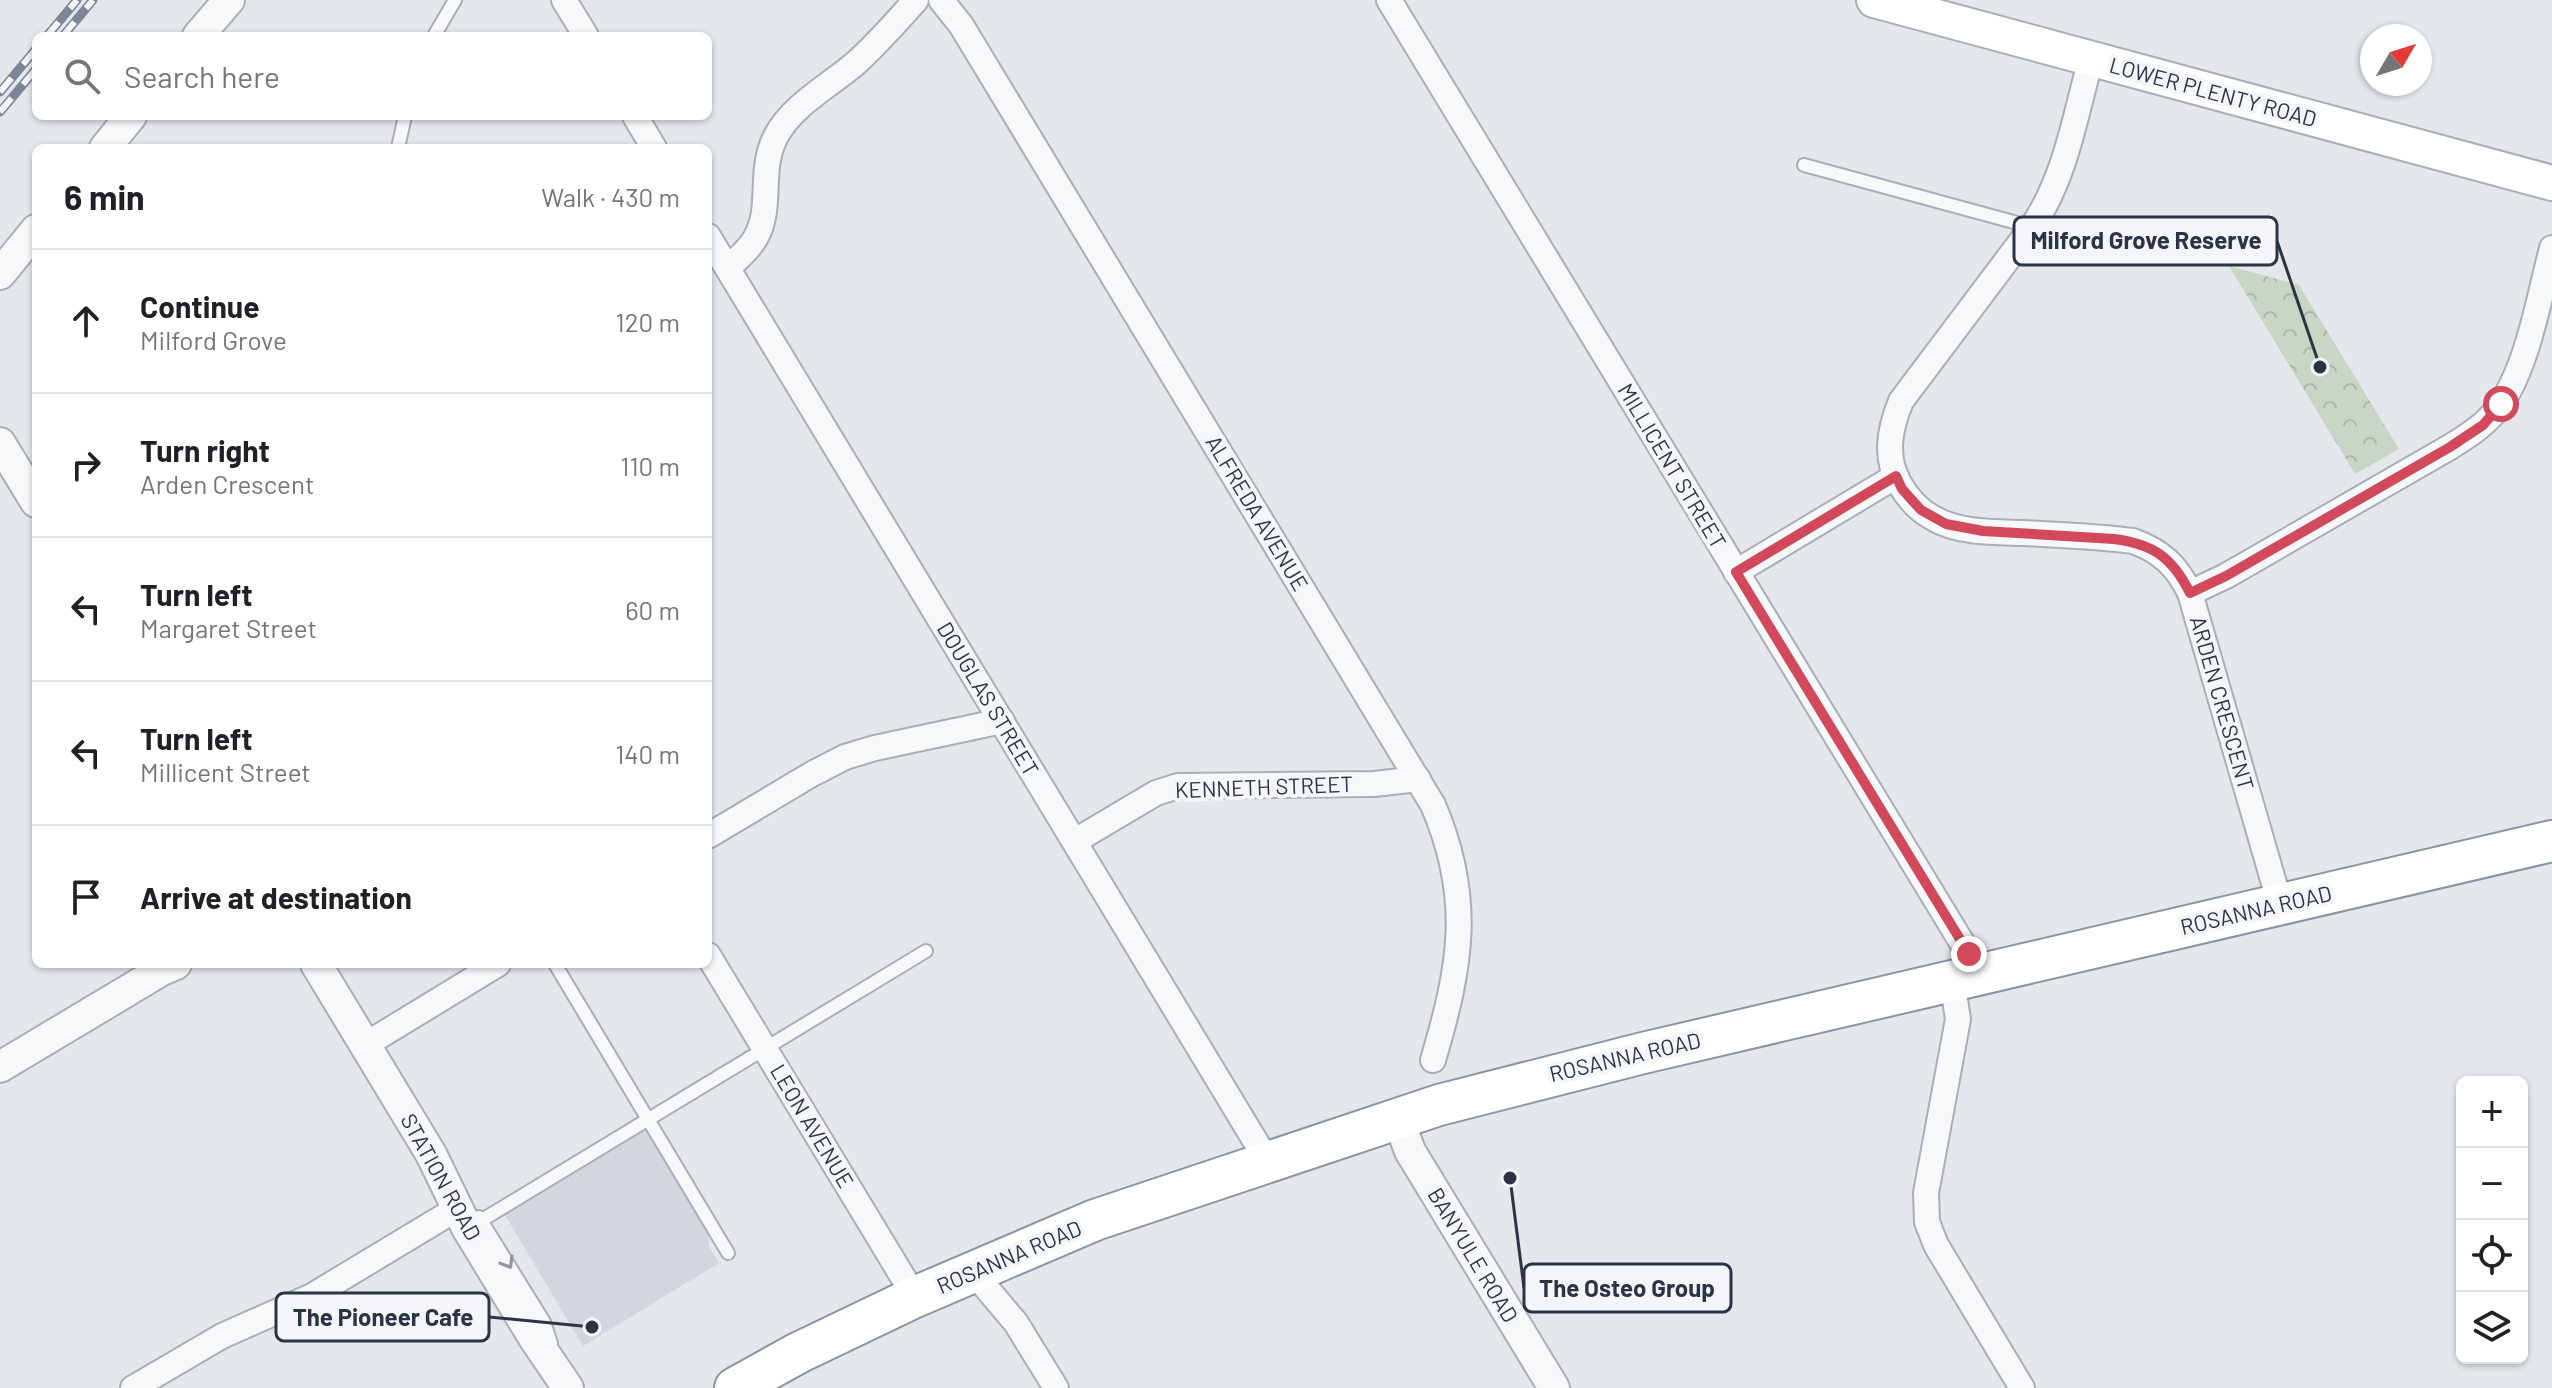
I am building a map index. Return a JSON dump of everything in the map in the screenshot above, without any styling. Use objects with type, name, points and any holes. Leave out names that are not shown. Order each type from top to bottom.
[{"type":"highway","name":"ROSANNA ROAD","points":[[735,1388],[798,1353],[915,1297],[1095,1220],[1488,1091],[2552,841]]},
{"type":"main road","name":"LOWER PLENTY ROAD","points":[[1874,0],[2552,183]]},
{"type":"street","points":[[201,32],[229,0]]},
{"type":"street","points":[[564,0],[584,32]]},
{"type":"street","points":[[717,251],[756,239],[765,209],[768,155],[783,124],[858,61],[916,0]]},
{"type":"street","name":"ALFREDA AVENUE","points":[[941,0],[961,25],[1418,779],[1443,829],[1457,880],[1459,939],[1452,992],[1433,1060]]},
{"type":"street","name":"MILLICENT STREET","points":[[1389,0],[1736,572],[1966,977]]},
{"type":"street","name":"ARDEN CRESCENT","points":[[2091,59],[2062,167],[2047,203],[1901,401],[1891,429],[1890,445],[1896,476],[1902,489],[1921,510],[1946,524],[1983,531],[2133,541],[2148,547],[2173,565],[2190,593],[2280,904]]},
{"type":"street","points":[[108,144],[128,120]]},
{"type":"street","points":[[637,120],[652,144]]},
{"type":"street","points":[[0,274],[32,235]]},
{"type":"street","points":[[2190,593],[2226,576],[2483,425],[2506,396],[2516,375],[2552,248]]},
{"type":"street","name":"DOUGLAS STREET","points":[[717,251],[1268,1162]]},
{"type":"street","points":[[0,443],[32,495]]},
{"type":"street","points":[[1736,572],[1896,476]]},
{"type":"street","points":[[712,824],[845,757],[1002,721]]},
{"type":"street","name":"KENNETH STREET","points":[[1075,841],[1156,793],[1178,786],[1374,784],[1418,779]]},
{"type":"street","name":"LEON AVENUE","points":[[712,962],[915,1297]]},
{"type":"street","points":[[0,1067],[166,968]]},
{"type":"street","name":"STATION ROAD","points":[[318,968],[431,1154],[469,1210],[515,1307],[566,1384]]},
{"type":"street","points":[[365,1045],[491,968]]},
{"type":"street","points":[[1966,977],[1926,1193],[1927,1222],[1943,1259],[2022,1388]]},
{"type":"street","name":"BANYULE ROAD","points":[[1398,1119],[1410,1151],[1554,1388]]},
{"type":"street","points":[[133,1388],[222,1336],[283,1310],[469,1210]]},
{"type":"street","points":[[985,1266],[1056,1388]]},
{"type":"lane","points":[[436,32],[455,0]]},
{"type":"lane","points":[[399,144],[404,120]]},
{"type":"lane","points":[[1804,165],[2032,227]]},
{"type":"lane","points":[[469,1210],[649,1120],[926,951]]},
{"type":"lane","points":[[557,968],[728,1253]]},
{"type":"shaded area","points":[[643,1118],[708,1224],[709,1247],[719,1263],[583,1346],[499,1205]]},
{"type":"green space","points":[[2229,266],[2299,285],[2399,449],[2355,474]]},
{"type":"railway","points":[[50,32],[77,0]]},
{"type":"railway","points":[[66,32],[93,0]]},
{"type":"railway","points":[[0,92],[32,54]]},
{"type":"railway","points":[[0,112],[32,74]]},
{"type":"place","name":"Milford Grove Reserve","points":[[2320,367]]},
{"type":"place","name":"The Osteo Group","points":[[1510,1178]]},
{"type":"place","name":"The Pioneer Cafe","points":[[592,1327]]},
{"type":"route","points":[[1969,954],[1736,572],[1896,476],[1902,489],[1921,510],[1946,524],[1983,531],[2133,541],[2163,556],[2173,565],[2190,593],[2226,576],[2450,447],[2483,425],[2501,404]]}]
